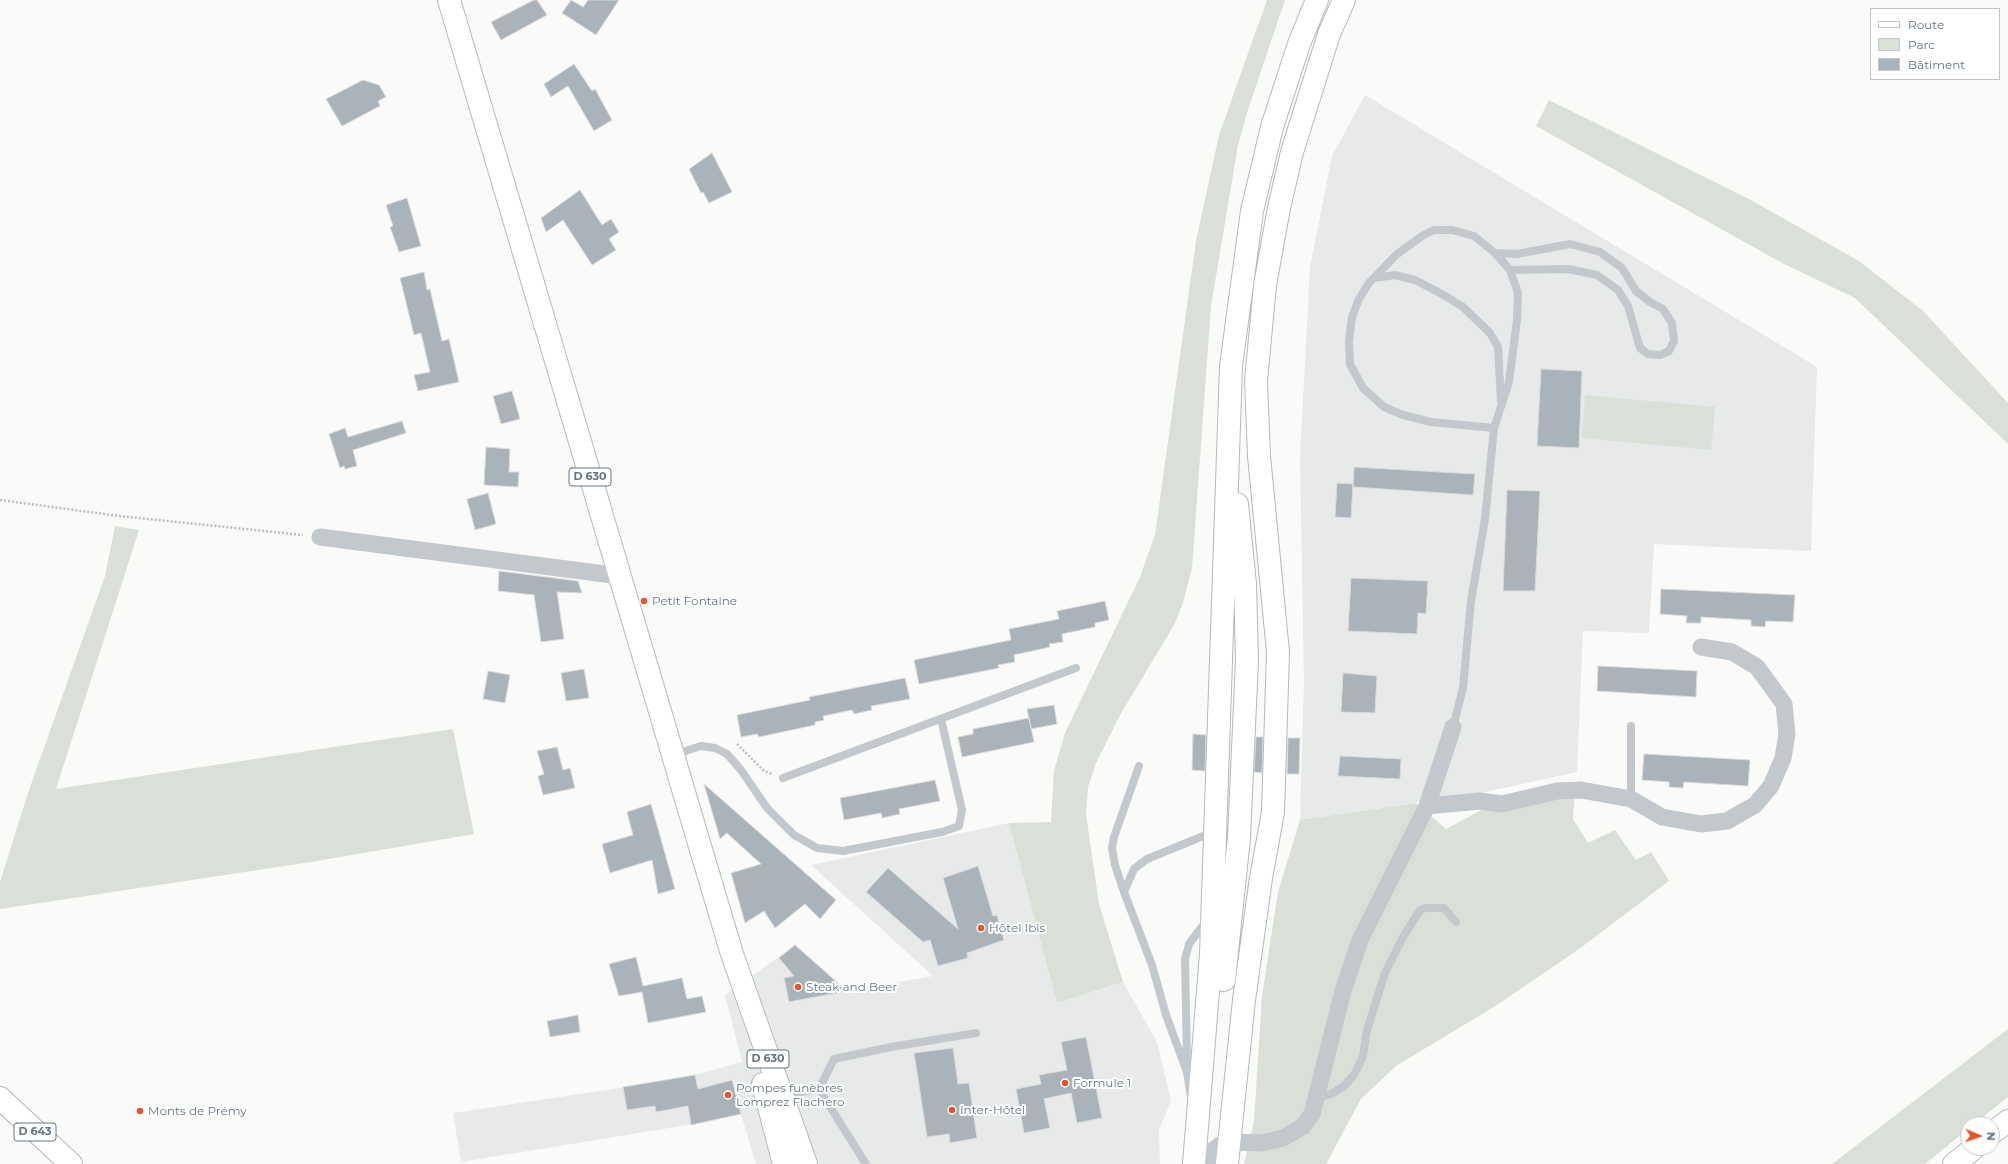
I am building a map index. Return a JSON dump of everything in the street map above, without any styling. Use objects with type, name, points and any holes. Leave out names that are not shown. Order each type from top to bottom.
[{"type":"main road","name":"D 630","points":[[449,0],[774,1098],[784,1164]]},
{"type":"main road","points":[[1194,1164],[1211,954],[1231,366],[1252,211],[1272,127],[1299,44],[1317,0]]},
{"type":"main road","points":[[1227,1164],[1244,1000],[1261,878],[1273,812],[1278,652],[1259,456],[1256,381],[1264,292],[1279,208],[1292,152],[1329,34],[1344,0]]},
{"type":"main road","points":[[1196,1135],[1220,1013],[1239,838],[1247,660],[1245,584],[1228,426]]},
{"type":"main road","name":"D 643","points":[[0,1098],[71,1164]]},
{"type":"main road","name":"D 630","points":[[774,1098],[806,1164]]},
{"type":"main road","points":[[1954,1164],[1964,1156]]},
{"type":"street","points":[[320,536],[620,576]]},
{"type":"street","points":[[1427,806],[1480,801],[1502,804],[1557,791],[1581,790],[1631,799],[1662,817],[1701,824],[1728,821],[1755,805],[1771,786],[1783,758],[1787,734],[1784,704],[1757,667],[1732,652],[1701,647]]},
{"type":"street","points":[[1208,1164],[1211,1152],[1220,1145],[1230,1142],[1262,1143],[1283,1138],[1302,1128],[1312,1114],[1343,991],[1360,940],[1427,806],[1453,727]]},
{"type":"lane","points":[[1453,727],[1463,688],[1471,601],[1485,519],[1494,428],[1509,382],[1517,320],[1518,292],[1510,270],[1495,253],[1474,236],[1452,230],[1434,230],[1422,236],[1396,255],[1374,278],[1359,299],[1352,317],[1349,341],[1350,364],[1363,388],[1384,407],[1403,415],[1431,422],[1494,428]]},
{"type":"lane","points":[[1495,253],[1517,254],[1570,244],[1600,252],[1622,268],[1636,291],[1650,302],[1663,309],[1672,324],[1674,341],[1669,351],[1660,355],[1648,354],[1640,348],[1628,306],[1618,290],[1597,275],[1568,269],[1510,270]]},
{"type":"lane","points":[[1374,278],[1395,275],[1415,280],[1463,307],[1490,333],[1498,347],[1501,406]]},
{"type":"lane","points":[[783,778],[1076,668]]},
{"type":"lane","points":[[672,755],[701,746],[715,748],[728,754],[767,808],[794,835],[818,848],[843,851],[942,832],[959,826],[962,810],[941,719]]},
{"type":"lane","points":[[1631,726],[1631,799]]},
{"type":"lane","points":[[1139,766],[1114,837],[1112,848],[1115,865],[1124,892],[1152,965],[1166,1015],[1187,1072]]},
{"type":"lane","points":[[1124,892],[1134,869],[1147,859],[1214,831]]},
{"type":"lane","points":[[1317,1098],[1338,1090],[1354,1075],[1363,1056],[1368,1030],[1385,973],[1403,937],[1420,910],[1426,908],[1444,908],[1456,922]]},
{"type":"lane","points":[[1196,1135],[1187,1072],[1185,959],[1189,944],[1212,912]]},
{"type":"lane","points":[[819,1088],[834,1059],[891,1047],[976,1033]]},
{"type":"lane","points":[[774,1098],[819,1088]]},
{"type":"lane","points":[[819,1088],[866,1164]]},
{"type":"path","points":[[0,500],[118,516],[320,536]]},
{"type":"shaded area","points":[[1365,95],[1817,367],[1811,551],[1654,544],[1649,633],[1583,631],[1577,772],[1476,794],[1300,820],[1304,682],[1300,457],[1310,267],[1332,156]]},
{"type":"shaded area","points":[[1009,823],[1057,1003],[1123,982],[1157,1042],[1171,1100],[1159,1130],[1160,1164],[756,1164],[741,1114],[706,1122],[461,1162],[453,1113],[680,1079],[742,1062],[725,995],[795,945],[847,991],[933,976],[811,865]]},
{"type":"green space","points":[[1267,0],[1285,0],[1247,113],[1238,145],[1211,306],[1192,568],[1183,603],[1174,625],[1120,715],[1096,763],[1088,787],[1086,814],[1099,904],[1123,982],[1057,1003],[1009,823],[1051,822],[1054,771],[1065,733],[1140,577],[1155,535],[1196,241],[1219,135]]},
{"type":"green space","points":[[1549,100],[1749,199],[1859,261],[1923,311],[2008,403],[2008,444],[1855,298],[1784,264],[1536,126]]},
{"type":"green space","points":[[1585,395],[1715,407],[1711,450],[1582,438]]},
{"type":"green space","points":[[115,526],[139,530],[56,789],[453,729],[474,834],[311,862],[0,909],[0,882],[28,793],[105,576]]},
{"type":"green space","points":[[1575,793],[1573,819],[1588,843],[1615,830],[1636,860],[1651,852],[1669,881],[1579,949],[1497,1005],[1396,1066],[1361,1099],[1326,1164],[1244,1164],[1254,1122],[1262,996],[1278,892],[1300,820],[1416,803],[1446,829],[1485,808]]},
{"type":"green space","points":[[2008,1029],[2008,1097],[1984,1116],[1960,1116],[1960,1136],[1925,1164],[1832,1164]]},
{"type":"building","points":[[534,0],[537,0],[547,15],[501,40],[491,22]]},
{"type":"building","points":[[571,0],[583,7],[588,0],[619,0],[596,35],[562,13]]},
{"type":"building","points":[[574,64],[592,91],[595,89],[612,120],[594,131],[568,86],[551,97],[544,84]]},
{"type":"building","points":[[363,80],[379,85],[386,97],[378,101],[380,106],[342,126],[326,99]]},
{"type":"building","points":[[712,153],[732,192],[709,203],[703,192],[701,193],[689,169]]},
{"type":"building","points":[[580,190],[602,225],[611,219],[619,232],[609,239],[616,250],[592,265],[563,220],[546,232],[541,218]]},
{"type":"building","points":[[407,198],[421,246],[399,252],[390,227],[393,226],[386,205]]},
{"type":"building","points":[[424,272],[427,290],[430,289],[442,341],[449,339],[459,382],[418,391],[414,375],[430,372],[421,333],[414,335],[400,278]]},
{"type":"building","points":[[1541,369],[1582,371],[1579,448],[1537,446]]},
{"type":"building","points":[[512,391],[520,419],[501,424],[493,396]]},
{"type":"building","points":[[402,421],[406,433],[353,450],[357,466],[345,469],[344,466],[340,468],[329,434],[345,428],[348,437]]},
{"type":"building","points":[[486,447],[510,449],[509,472],[519,472],[518,487],[484,485]]},
{"type":"building","points":[[1354,467],[1475,474],[1473,495],[1353,487]]},
{"type":"building","points":[[1337,483],[1353,484],[1351,518],[1335,517]]},
{"type":"building","points":[[1507,490],[1540,491],[1535,591],[1503,591]]},
{"type":"building","points":[[488,493],[496,524],[475,530],[467,499]]},
{"type":"building","points":[[499,571],[578,581],[582,593],[557,592],[564,639],[541,642],[534,595],[498,591]]},
{"type":"building","points":[[1351,578],[1428,581],[1426,614],[1418,613],[1417,634],[1348,631]]},
{"type":"building","points":[[1661,589],[1795,595],[1793,622],[1766,621],[1765,627],[1751,626],[1751,620],[1701,617],[1701,623],[1686,623],[1687,616],[1660,614]]},
{"type":"building","points":[[1105,601],[1109,620],[1095,623],[1095,627],[1062,634],[1063,642],[1049,644],[1050,647],[1014,655],[1015,662],[998,665],[999,668],[919,684],[914,660],[1011,640],[1009,629],[1059,619],[1057,611]]},
{"type":"building","points":[[1598,666],[1697,671],[1696,697],[1597,691]]},
{"type":"building","points":[[584,669],[589,698],[566,701],[561,673]]},
{"type":"building","points":[[488,671],[510,675],[505,703],[483,699]]},
{"type":"building","points":[[1343,673],[1377,676],[1375,713],[1341,712]]},
{"type":"building","points":[[905,678],[910,699],[871,706],[872,710],[854,714],[852,710],[823,716],[824,720],[815,722],[815,725],[759,737],[757,734],[741,737],[737,715],[810,700],[809,697]]},
{"type":"building","points":[[1054,705],[1057,724],[1031,729],[1027,709]]},
{"type":"building","points":[[1029,718],[1034,742],[962,757],[958,737],[973,734],[973,729]]},
{"type":"building","points":[[1193,734],[1206,735],[1205,771],[1192,770]]},
{"type":"building","points":[[1256,737],[1263,737],[1262,773],[1254,772]]},
{"type":"building","points":[[1288,738],[1300,738],[1299,774],[1287,774]]},
{"type":"building","points":[[557,747],[563,770],[570,768],[575,788],[543,795],[538,776],[544,774],[537,751]]},
{"type":"building","points":[[1644,754],[1750,760],[1748,786],[1684,782],[1683,788],[1669,787],[1669,782],[1642,780]]},
{"type":"building","points":[[1340,756],[1401,759],[1400,779],[1338,776]]},
{"type":"building","points":[[935,780],[940,801],[899,809],[900,814],[882,818],[881,813],[844,820],[840,798]]},
{"type":"building","points":[[704,784],[836,900],[820,919],[805,904],[775,928],[764,911],[745,923],[731,873],[761,864],[727,833],[720,839]]},
{"type":"building","points":[[651,804],[675,889],[658,894],[652,860],[610,873],[602,844],[633,835],[627,812]]},
{"type":"building","points":[[978,866],[993,916],[997,915],[1004,940],[967,953],[968,958],[938,966],[930,940],[923,942],[866,892],[888,868],[958,929],[943,878]]},
{"type":"building","points":[[795,945],[847,991],[789,1002],[784,978],[794,976],[779,958]]},
{"type":"building","points":[[636,957],[643,986],[682,978],[687,999],[702,996],[706,1012],[648,1023],[642,992],[619,996],[609,964]]},
{"type":"building","points":[[578,1015],[580,1032],[550,1037],[547,1021]]},
{"type":"building","points":[[1086,1037],[1102,1118],[1077,1123],[1071,1093],[1044,1099],[1050,1128],[1024,1133],[1016,1089],[1041,1084],[1039,1075],[1067,1070],[1061,1042]]},
{"type":"building","points":[[953,1048],[958,1084],[969,1083],[977,1138],[950,1143],[949,1134],[927,1137],[914,1053]]},
{"type":"building","points":[[695,1075],[698,1089],[732,1080],[741,1114],[691,1125],[688,1106],[656,1112],[655,1106],[627,1110],[623,1087]]},
{"type":"place","name":"Petit Fontaine","points":[[644,601]]},
{"type":"place","name":"Hôtel Ibis","points":[[981,928]]},
{"type":"place","name":"Steak and Beer","points":[[798,987]]},
{"type":"place","name":"Formule 1","points":[[1065,1083]]},
{"type":"place","name":"Pompes funèbres Lomprez Flachero","points":[[728,1095]]},
{"type":"place","name":"Inter-Hôtel","points":[[952,1110]]},
{"type":"place","name":"Monts de Prémy","points":[[140,1111]]}]
